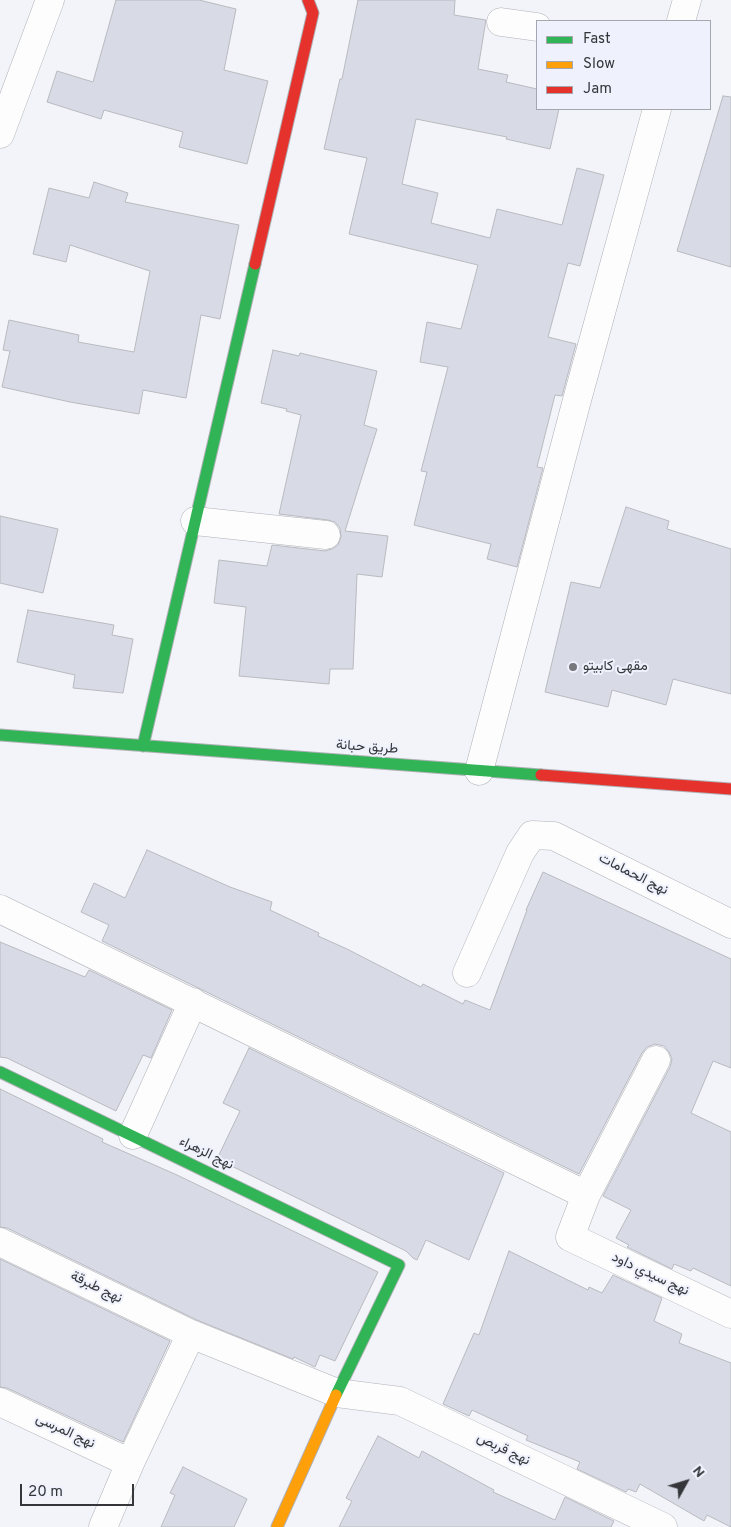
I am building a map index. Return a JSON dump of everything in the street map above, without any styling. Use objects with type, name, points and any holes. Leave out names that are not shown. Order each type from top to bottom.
[{"type":"street","points":[[0,134],[50,0]]},
{"type":"street","points":[[143,746],[313,13],[308,0]]},
{"type":"street","points":[[681,20],[687,0]]},
{"type":"street","points":[[501,22],[536,26]]},
{"type":"street","points":[[479,772],[577,400],[657,110]]},
{"type":"street","points":[[195,521],[326,536]]},
{"type":"street","name":"طريق حبانة","points":[[0,735],[479,772],[731,789]]},
{"type":"street","name":"نهج الحمامات","points":[[467,973],[520,853],[532,835],[554,836],[731,924]]},
{"type":"street","points":[[0,909],[586,1195],[656,1060]]},
{"type":"street","points":[[133,1135],[193,1002]]},
{"type":"street","name":"نهج الزهراء","points":[[0,1072],[399,1265],[337,1393]]},
{"type":"street","name":"نهج سيدي داود","points":[[586,1195],[570,1237],[731,1314]]},
{"type":"street","name":"نهج طبرقة","points":[[0,1242],[191,1334],[337,1393]]},
{"type":"street","points":[[103,1527],[130,1463],[191,1334]]},
{"type":"street","points":[[278,1527],[337,1393]]},
{"type":"street","name":"نهج قربص","points":[[337,1393],[400,1401],[663,1527]]},
{"type":"street","name":"نهج المرسى","points":[[0,1402],[130,1463]]},
{"type":"building","points":[[116,0],[199,0],[236,9],[224,70],[268,81],[247,164],[179,147],[183,132],[104,110],[101,119],[47,102],[57,71],[93,82]]},
{"type":"building","points":[[358,0],[455,0],[454,15],[486,20],[478,69],[508,75],[506,82],[536,89],[536,110],[559,110],[550,149],[506,139],[507,137],[416,119],[402,184],[438,193],[431,223],[490,238],[497,209],[562,225],[577,168],[604,175],[580,266],[568,263],[548,337],[576,344],[562,396],[555,395],[537,467],[543,468],[517,567],[487,559],[491,544],[414,525],[427,472],[421,471],[448,367],[420,362],[427,322],[461,329],[478,265],[349,234],[367,158],[324,149],[340,79],[342,79]]},
{"type":"building","points":[[723,96],[731,97],[731,267],[677,251]]},
{"type":"building","points":[[94,182],[128,193],[125,202],[239,225],[220,319],[201,315],[186,398],[143,390],[139,414],[70,402],[2,387],[10,351],[3,350],[9,320],[79,335],[78,342],[134,352],[150,271],[70,245],[66,262],[33,254],[49,188],[89,198]]},
{"type":"building","points":[[273,350],[299,356],[300,353],[377,371],[364,425],[377,429],[345,531],[388,536],[382,577],[357,574],[353,669],[330,669],[329,684],[239,676],[246,607],[214,603],[219,560],[267,566],[272,545],[325,551],[338,545],[341,537],[340,528],[335,522],[279,514],[301,415],[286,411],[287,409],[261,403]]},
{"type":"building","points":[[626,507],[669,521],[667,529],[731,549],[731,694],[673,679],[666,705],[612,690],[608,707],[545,692],[571,582],[600,588]]},
{"type":"building","points":[[0,516],[58,529],[43,593],[0,583]]},
{"type":"building","points":[[28,610],[114,625],[112,635],[133,639],[123,693],[73,688],[75,675],[17,662]]},
{"type":"building","points":[[147,850],[230,887],[272,902],[270,910],[319,933],[318,936],[421,987],[423,984],[463,1004],[465,1000],[490,1010],[526,910],[543,872],[731,959],[731,1068],[713,1061],[691,1113],[731,1132],[731,1286],[693,1268],[691,1271],[674,1264],[672,1269],[627,1247],[629,1245],[616,1238],[631,1210],[603,1196],[670,1067],[672,1059],[664,1046],[655,1044],[647,1047],[642,1053],[579,1174],[102,941],[109,925],[81,912],[94,883],[125,898]]},
{"type":"building","points":[[0,942],[85,977],[89,970],[172,1010],[151,1058],[143,1055],[116,1111],[7,1058],[0,1057]]},
{"type":"building","points":[[249,1048],[504,1173],[469,1260],[426,1240],[417,1260],[406,1251],[217,1159],[240,1111],[223,1103]]},
{"type":"building","points":[[0,1089],[103,1139],[102,1142],[177,1175],[378,1272],[335,1361],[320,1355],[315,1367],[294,1357],[293,1359],[197,1320],[7,1228],[0,1227]]},
{"type":"building","points":[[509,1251],[588,1290],[589,1287],[602,1293],[613,1275],[662,1298],[654,1321],[682,1334],[679,1343],[731,1363],[731,1527],[707,1515],[704,1521],[640,1484],[636,1492],[628,1489],[626,1492],[577,1469],[580,1462],[526,1440],[528,1436],[472,1410],[469,1416],[443,1404],[474,1333],[479,1335]]},
{"type":"building","points":[[0,1259],[170,1341],[123,1442],[7,1388],[0,1387]]},
{"type":"building","points":[[378,1436],[419,1458],[422,1451],[494,1490],[493,1492],[555,1520],[565,1497],[614,1521],[611,1527],[339,1527],[352,1501],[346,1498]]},
{"type":"building","points":[[183,1467],[247,1499],[234,1527],[161,1527],[175,1495],[170,1493]]},
{"type":"traffic: fast","points":[[143,746],[255,264]]},
{"type":"traffic: fast","points":[[0,735],[541,775]]},
{"type":"traffic: fast","points":[[0,1072],[399,1265],[336,1395]]},
{"type":"traffic: slow","points":[[277,1527],[336,1395]]},
{"type":"traffic: jam","points":[[255,264],[313,13],[308,0]]},
{"type":"traffic: jam","points":[[541,775],[731,789]]},
{"type":"place","name":"مقهى كابيتو","points":[[573,667]]}]
